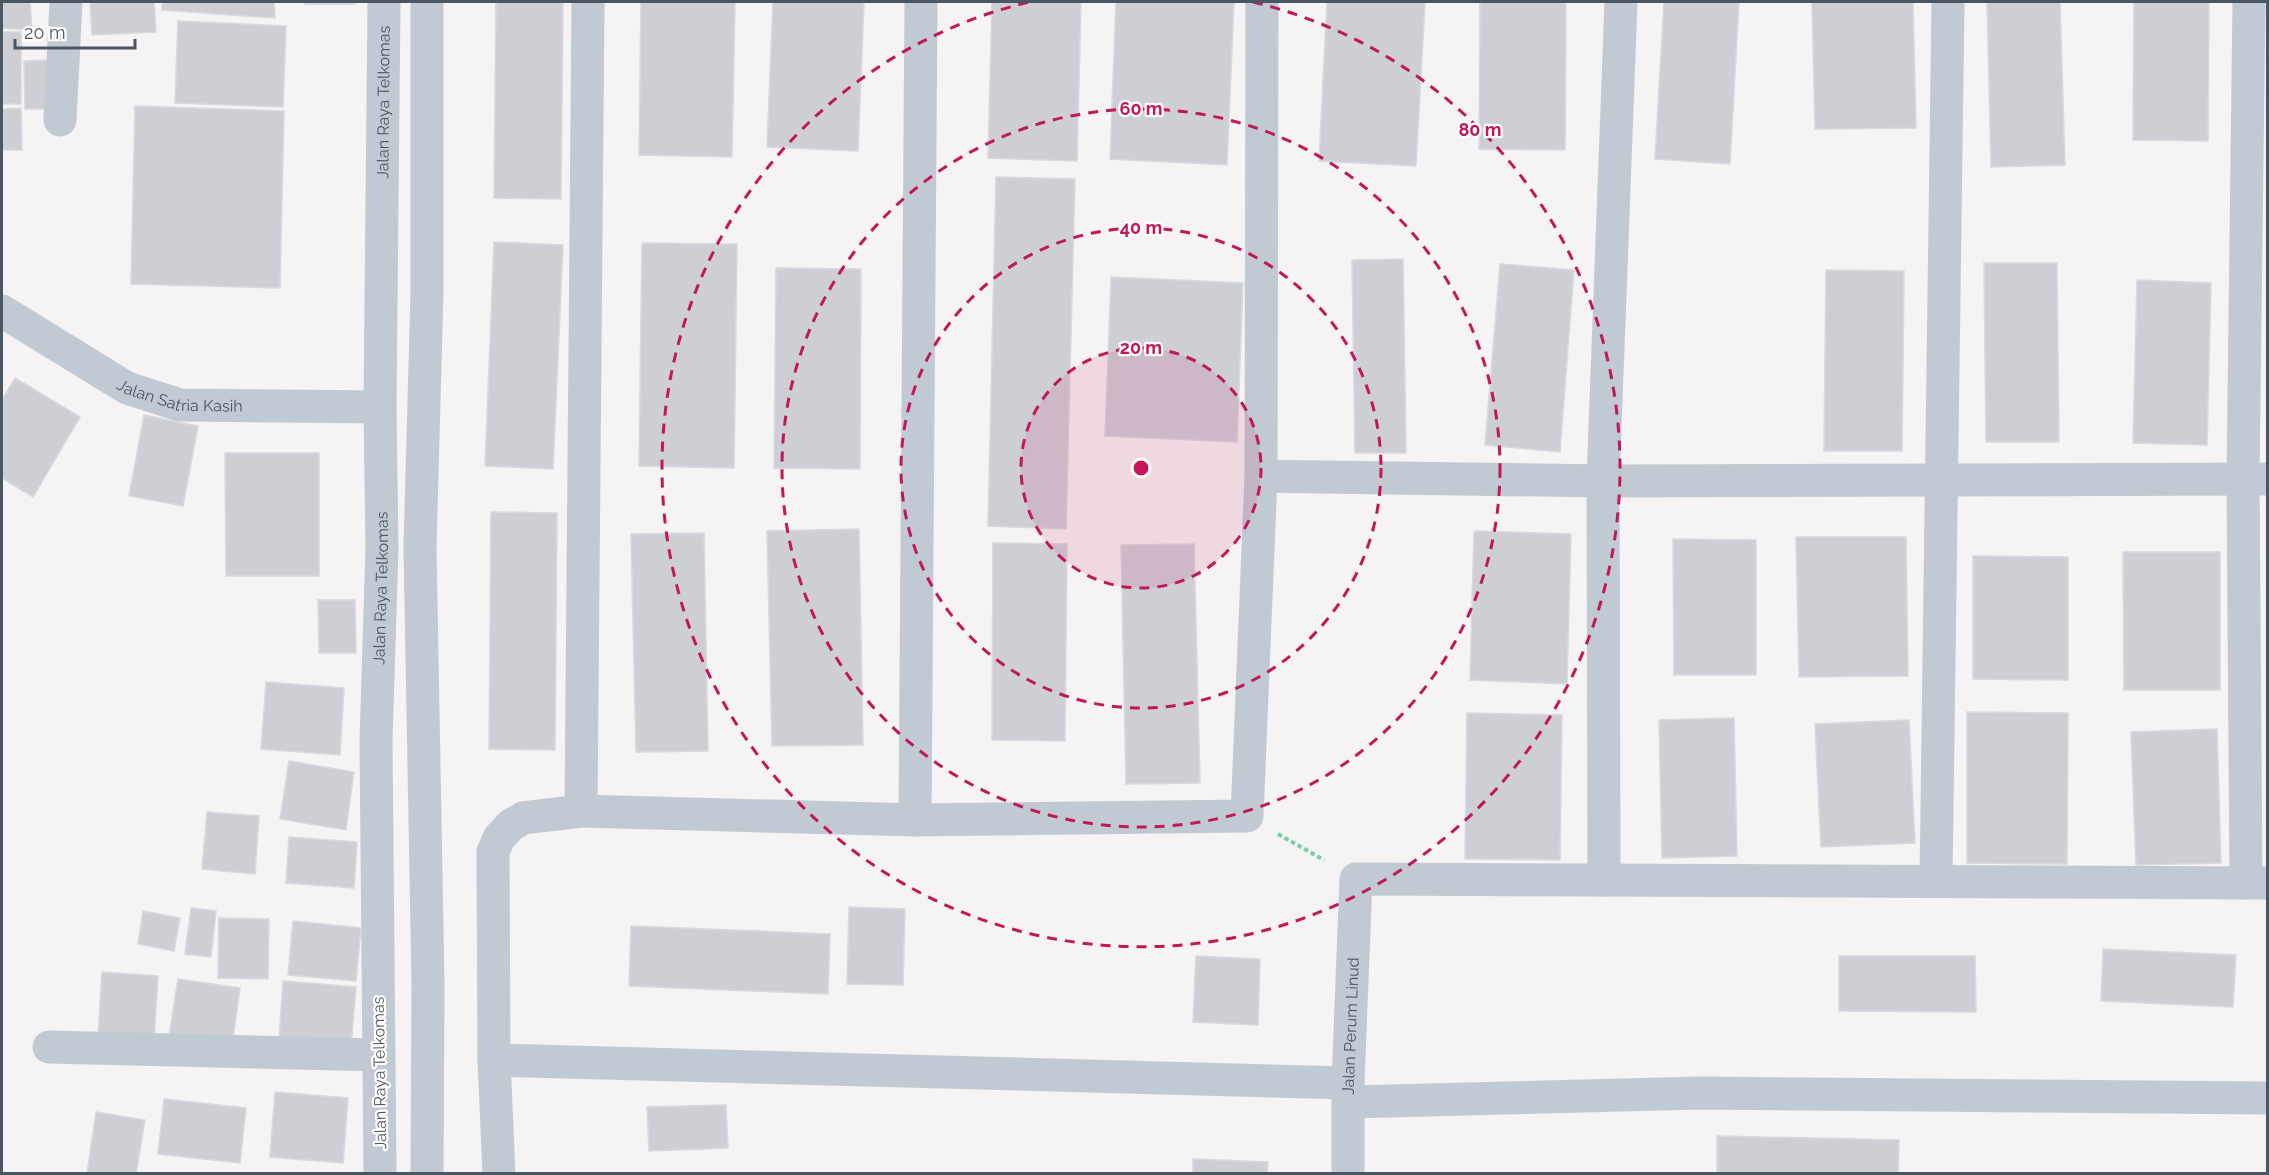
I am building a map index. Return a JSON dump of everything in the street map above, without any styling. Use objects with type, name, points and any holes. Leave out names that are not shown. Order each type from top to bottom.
[{"type":"street","points":[[60,120],[66,2]]},
{"type":"street","name":"Jalan Raya Telkomas","points":[[380,1173],[376,740],[382,548],[380,407],[384,2]]},
{"type":"street","points":[[427,2],[427,292],[420,547],[428,985],[427,1173]]},
{"type":"street","points":[[581,811],[588,2]]},
{"type":"street","points":[[915,820],[921,2]]},
{"type":"street","points":[[499,1173],[494,1060],[493,852],[499,838],[511,825],[523,818],[581,811],[915,820],[1247,816],[1261,476],[1262,2]]},
{"type":"street","points":[[1604,880],[1603,481],[1621,2]]},
{"type":"street","points":[[1936,880],[1948,2]]},
{"type":"street","points":[[1356,879],[2257,883],[2255,479],[2248,2]]},
{"type":"street","points":[[385,45],[427,46]]},
{"type":"street","name":"Jalan Satria Kasih","points":[[2,310],[127,388],[180,405],[380,407]]},
{"type":"street","points":[[1261,476],[1603,481],[2255,479]]},
{"type":"street","points":[[382,548],[420,547]]},
{"type":"street","name":"Jalan Perum Linud","points":[[1348,1173],[1348,1093],[1356,879]]},
{"type":"street","points":[[49,1047],[379,1055]]},
{"type":"street","points":[[494,1060],[1348,1093],[1700,1093],[2268,1098]]},
{"type":"path","points":[[1247,816],[1356,879]]},
{"type":"building","points":[[2,2],[30,2],[32,30],[2,28]]},
{"type":"building","points":[[90,2],[154,2],[156,32],[92,35]]},
{"type":"building","points":[[162,2],[274,2],[275,18],[162,10]]},
{"type":"building","points":[[305,2],[355,2],[355,4],[305,4]]},
{"type":"building","points":[[496,2],[563,2],[561,199],[494,198]]},
{"type":"building","points":[[641,2],[735,2],[732,157],[639,155]]},
{"type":"building","points":[[773,2],[864,2],[858,151],[767,147]]},
{"type":"building","points":[[992,2],[1081,2],[1077,161],[988,158]]},
{"type":"building","points":[[1116,2],[1234,2],[1227,165],[1110,159]]},
{"type":"building","points":[[1327,2],[1425,2],[1416,166],[1319,161]]},
{"type":"building","points":[[1480,2],[1566,2],[1565,150],[1479,149]]},
{"type":"building","points":[[1664,2],[1739,2],[1730,164],[1655,159]]},
{"type":"building","points":[[1812,2],[1913,2],[1916,128],[1815,129]]},
{"type":"building","points":[[1987,2],[2060,2],[2065,165],[1991,167]]},
{"type":"building","points":[[2134,2],[2209,2],[2208,141],[2133,140]]},
{"type":"building","points":[[178,21],[286,26],[283,107],[175,103]]},
{"type":"building","points":[[2,32],[21,32],[21,104],[2,104]]},
{"type":"building","points":[[51,60],[52,109],[25,109],[24,61]]},
{"type":"building","points":[[135,106],[284,111],[280,288],[131,284]]},
{"type":"building","points":[[21,108],[22,150],[2,150],[2,109]]},
{"type":"building","points":[[996,177],[1075,179],[1066,529],[988,526]]},
{"type":"building","points":[[494,242],[563,245],[553,469],[485,466]]},
{"type":"building","points":[[642,243],[737,244],[734,468],[639,466]]},
{"type":"building","points":[[1403,259],[1406,453],[1355,453],[1352,260]]},
{"type":"building","points":[[1984,263],[2057,263],[2059,442],[1986,442]]},
{"type":"building","points":[[1500,264],[1574,270],[1560,452],[1485,445]]},
{"type":"building","points":[[776,268],[861,269],[860,469],[774,468]]},
{"type":"building","points":[[1826,270],[1904,271],[1902,451],[1824,451]]},
{"type":"building","points":[[1111,277],[1243,283],[1237,442],[1105,436]]},
{"type":"building","points":[[2137,280],[2211,283],[2207,445],[2133,443]]},
{"type":"building","points":[[15,378],[80,417],[33,497],[2,478],[2,400]]},
{"type":"building","points":[[144,415],[198,426],[183,506],[129,496]]},
{"type":"building","points":[[225,453],[319,453],[319,576],[226,576]]},
{"type":"building","points":[[491,512],[557,513],[555,750],[489,749]]},
{"type":"building","points":[[859,529],[863,745],[772,746],[767,531]]},
{"type":"building","points":[[1474,531],[1571,534],[1567,684],[1470,680]]},
{"type":"building","points":[[704,533],[708,751],[636,752],[631,534]]},
{"type":"building","points":[[1796,537],[1906,537],[1908,676],[1799,677]]},
{"type":"building","points":[[1673,539],[1756,540],[1756,675],[1674,675]]},
{"type":"building","points":[[993,543],[1067,544],[1065,741],[992,740]]},
{"type":"building","points":[[1194,544],[1200,783],[1126,784],[1121,545]]},
{"type":"building","points":[[2123,552],[2220,552],[2220,690],[2124,690]]},
{"type":"building","points":[[1973,556],[2068,557],[2068,680],[1973,679]]},
{"type":"building","points":[[318,600],[355,600],[356,653],[319,653]]},
{"type":"building","points":[[266,682],[344,688],[340,755],[261,749]]},
{"type":"building","points":[[1967,712],[2068,713],[2067,864],[1967,863]]},
{"type":"building","points":[[1467,713],[1562,715],[1560,860],[1465,859]]},
{"type":"building","points":[[1734,718],[1737,856],[1662,858],[1659,720]]},
{"type":"building","points":[[1909,720],[1915,843],[1821,847],[1815,724]]},
{"type":"building","points":[[2217,729],[2221,863],[2136,865],[2131,732]]},
{"type":"building","points":[[289,761],[354,772],[346,830],[280,819]]},
{"type":"building","points":[[207,812],[259,816],[255,874],[202,869]]},
{"type":"building","points":[[289,837],[357,842],[354,888],[286,883]]},
{"type":"building","points":[[849,907],[905,909],[903,985],[847,984]]},
{"type":"building","points":[[191,908],[216,911],[211,957],[185,954]]},
{"type":"building","points":[[143,911],[180,918],[174,951],[138,944]]},
{"type":"building","points":[[219,918],[269,919],[268,979],[218,978]]},
{"type":"building","points":[[293,921],[361,928],[356,981],[288,975]]},
{"type":"building","points":[[631,926],[830,934],[828,994],[629,986]]},
{"type":"building","points":[[2103,949],[2236,955],[2233,1007],[2101,1001]]},
{"type":"building","points":[[1196,956],[1260,959],[1258,1025],[1193,1022]]},
{"type":"building","points":[[1839,956],[1975,956],[1976,1012],[1839,1011]]},
{"type":"building","points":[[102,972],[158,976],[154,1039],[98,1036]]},
{"type":"building","points":[[178,979],[240,988],[232,1046],[169,1036]]},
{"type":"building","points":[[283,981],[356,987],[351,1047],[279,1040]]},
{"type":"building","points":[[275,1092],[348,1098],[343,1163],[270,1157]]},
{"type":"building","points":[[164,1099],[246,1108],[240,1163],[158,1154]]},
{"type":"building","points":[[726,1105],[728,1148],[649,1151],[647,1107]]},
{"type":"building","points":[[96,1112],[145,1120],[136,1174],[87,1174]]},
{"type":"building","points":[[1717,1136],[1899,1140],[1898,1174],[1717,1174]]},
{"type":"building","points":[[1193,1159],[1268,1162],[1267,1174],[1193,1174]]}]
